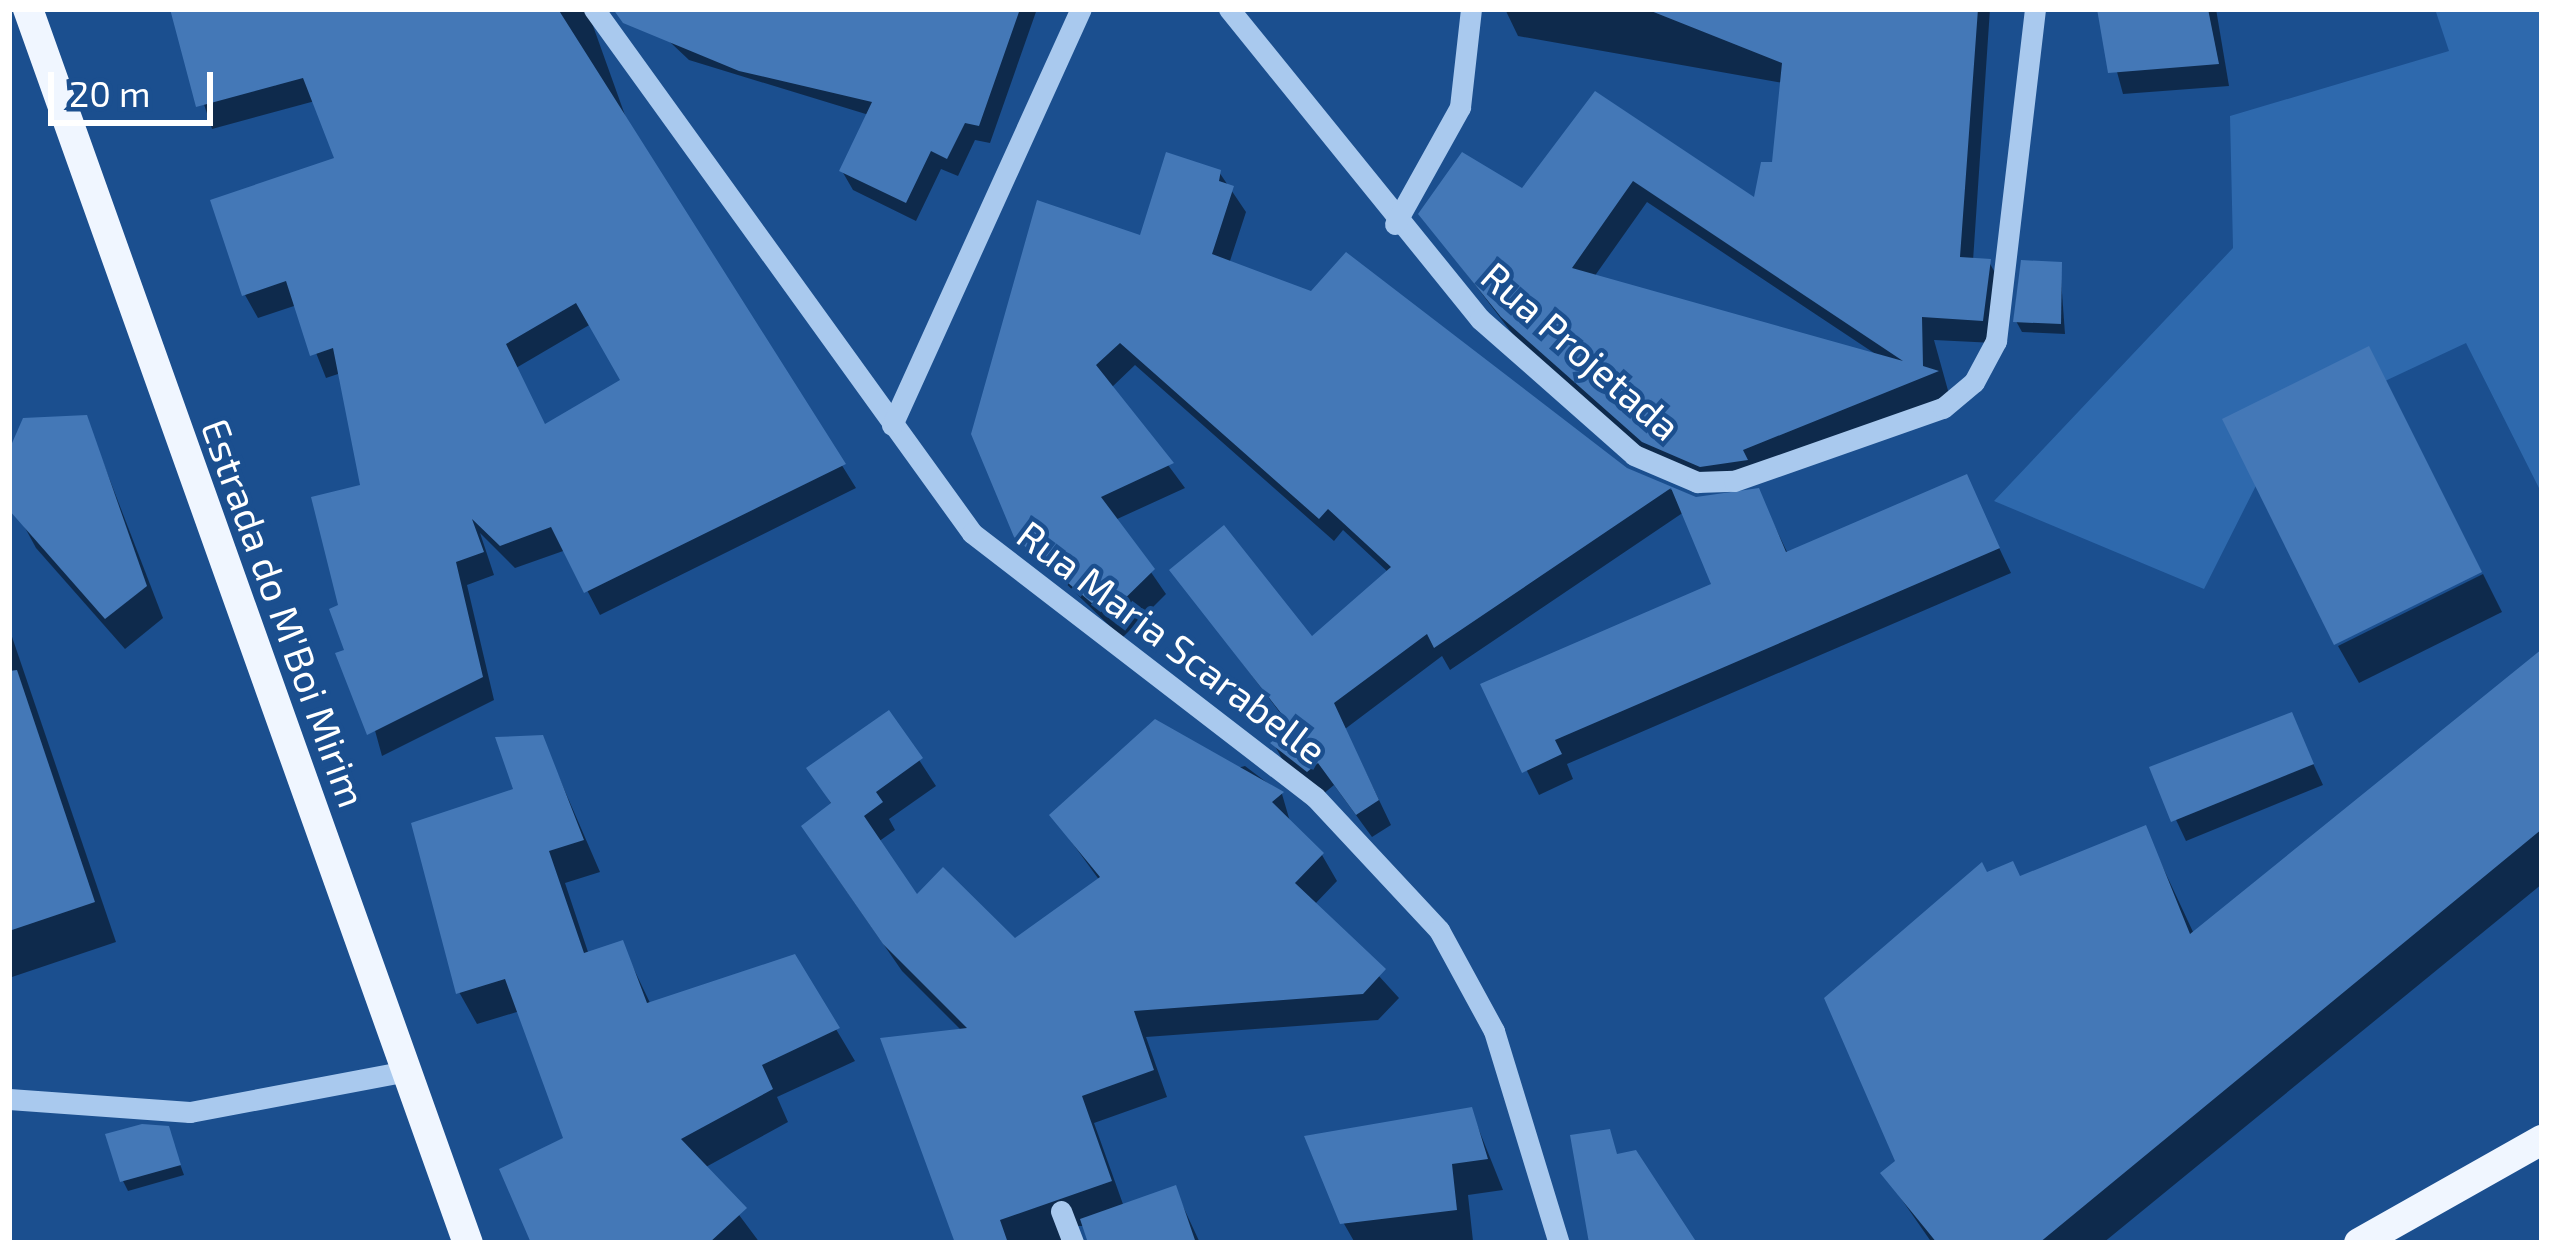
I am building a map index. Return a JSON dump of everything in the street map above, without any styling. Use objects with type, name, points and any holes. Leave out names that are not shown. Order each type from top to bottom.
[{"type":"main road","name":"Estrada do M'Boi Mirim","points":[[28,9],[468,1243]]},
{"type":"main road","points":[[2360,1243],[2542,1140]]},
{"type":"street","name":"Rua Maria Scarabelle","points":[[594,9],[972,533],[1315,796],[1438,930],[1494,1031],[1558,1243]]},
{"type":"street","points":[[892,425],[1081,9]]},
{"type":"street","name":"Rua Projetada","points":[[1229,9],[1395,224],[1480,319],[1634,455],[1697,482],[1734,481],[1943,408],[1974,382],[1996,341],[2036,9]]},
{"type":"street","points":[[1395,224],[1460,107],[1472,9]]},
{"type":"street","points":[[9,1099],[190,1112],[406,1071]]},
{"type":"street","points":[[1061,1211],[1072,1243]]},
{"type":"shaded area","points":[[2435,9],[2542,9],[2542,494],[2466,343],[2285,428],[2204,589],[1994,501],[2233,248],[2230,116],[2449,51]]},
{"type":"building","points":[[170,9],[558,9],[846,464],[584,593],[551,527],[500,546],[472,519],[484,552],[456,562],[483,677],[367,735],[335,653],[344,650],[329,609],[338,605],[311,497],[360,485],[333,348],[310,356],[286,281],[242,296],[210,200],[334,158],[303,78],[196,107]],"holes":[[[576,303],[620,380],[545,424],[506,344]]]},
{"type":"building","points":[[613,9],[1020,9],[979,126],[965,123],[947,159],[931,151],[906,203],[839,171],[872,102],[739,71],[623,23]]},
{"type":"building","points":[[1646,9],[1978,9],[1960,257],[1991,259],[1983,321],[1922,317],[1923,366],[1939,371],[1743,450],[1748,460],[1700,467],[1642,442],[1501,317],[1418,214],[1462,152],[1522,188],[1595,91],[1754,197],[1761,162],[1772,162],[1782,63]],"holes":[[[1633,181],[1903,361],[1572,268]]]},
{"type":"building","points":[[2097,9],[2208,9],[2219,64],[2108,73]]},
{"type":"building","points":[[1166,152],[1221,170],[1219,181],[1234,186],[1212,254],[1311,291],[1346,252],[1627,468],[1696,497],[1759,488],[1786,552],[1967,474],[2000,548],[1555,740],[1562,754],[1522,773],[1480,684],[1711,584],[1671,488],[1434,648],[1427,634],[1334,703],[1379,800],[1356,815],[1318,763],[1307,772],[1270,743],[1292,727],[1169,570],[1224,525],[1312,636],[1391,567],[1328,509],[1319,519],[1120,343],[1096,365],[1174,463],[1101,497],[1155,569],[1107,616],[1014,537],[971,434],[1037,200],[1140,235]]},
{"type":"building","points":[[2021,260],[2062,262],[2061,324],[2013,322]]},
{"type":"building","points":[[2369,346],[2482,572],[2334,645],[2222,419]]},
{"type":"building","points":[[87,415],[147,586],[105,619],[9,510],[9,450],[23,418]]},
{"type":"building","points":[[2542,649],[2542,829],[2039,1243],[1937,1243],[1880,1173],[1895,1161],[1824,998],[1982,862],[1987,872],[2013,861],[2020,876],[2146,825],[2190,934]]},
{"type":"building","points":[[17,670],[95,902],[9,931],[9,671]]},
{"type":"building","points":[[889,710],[923,758],[876,792],[883,802],[864,816],[917,894],[943,867],[1015,938],[1100,877],[1049,815],[1155,719],[1284,792],[1272,802],[1324,853],[1295,883],[1386,969],[1363,994],[1134,1011],[1154,1070],[1082,1096],[1112,1181],[1000,1220],[1008,1243],[955,1243],[880,1038],[967,1028],[883,944],[801,826],[831,803],[806,768]]},
{"type":"building","points":[[2292,712],[2314,764],[2171,822],[2149,767]]},
{"type":"building","points":[[543,735],[584,840],[549,851],[584,953],[623,940],[647,1003],[795,954],[840,1028],[762,1065],[773,1089],[681,1139],[747,1208],[709,1243],[531,1243],[499,1169],[563,1138],[505,979],[456,994],[411,823],[513,789],[495,737]]},
{"type":"building","points":[[1472,1107],[1488,1159],[1452,1164],[1457,1210],[1340,1224],[1304,1136]]},
{"type":"building","points":[[142,1124],[169,1126],[181,1165],[120,1182],[105,1134]]},
{"type":"building","points":[[1610,1129],[1617,1154],[1636,1150],[1697,1243],[1589,1243],[1570,1135]]},
{"type":"building","points":[[1176,1185],[1196,1243],[1088,1243],[1080,1219]]}]
